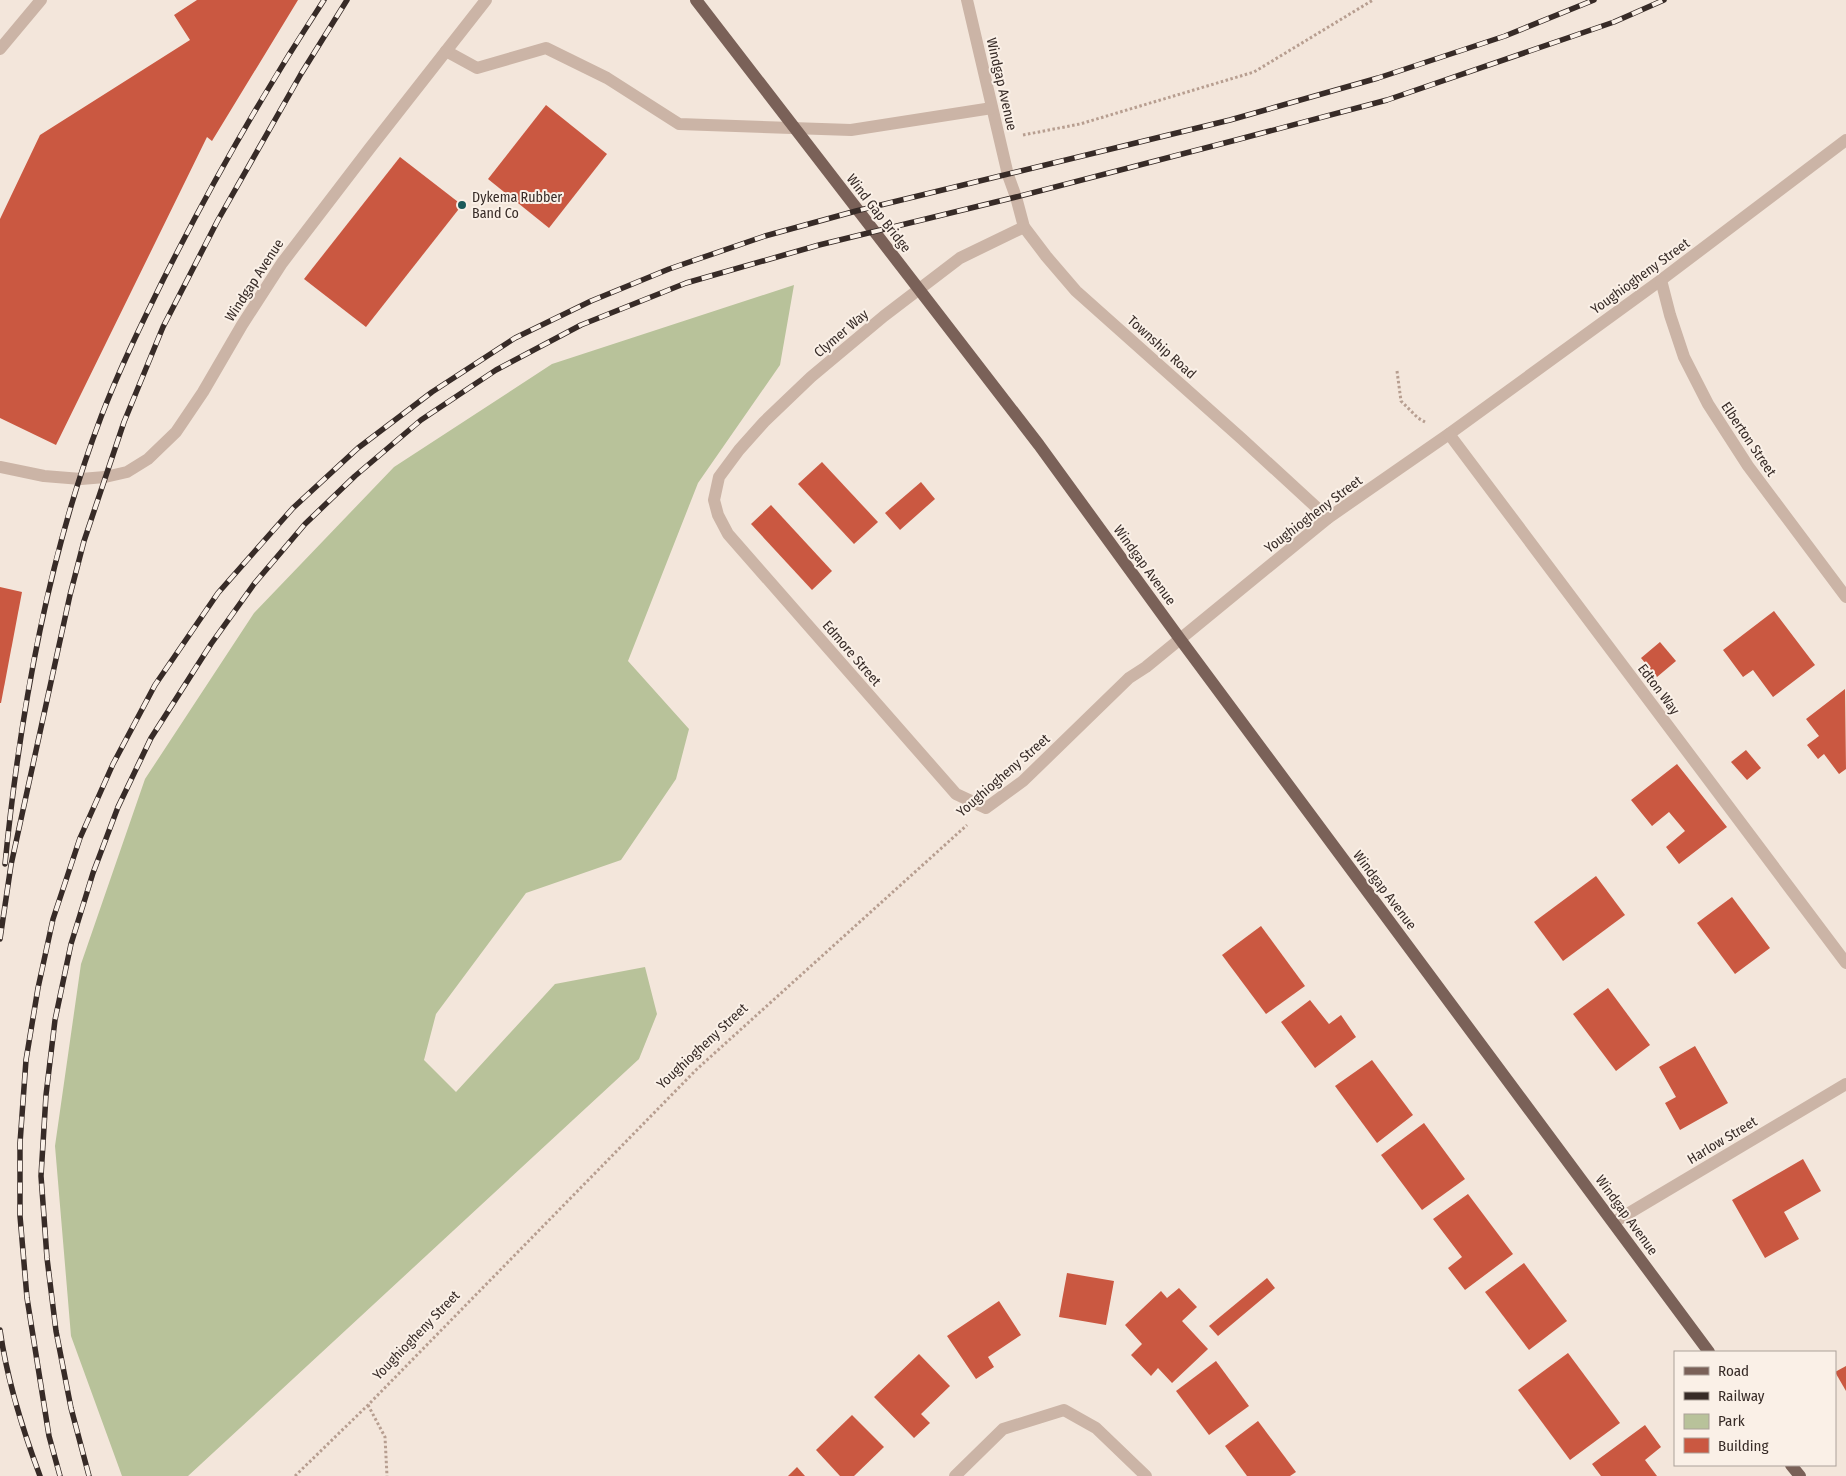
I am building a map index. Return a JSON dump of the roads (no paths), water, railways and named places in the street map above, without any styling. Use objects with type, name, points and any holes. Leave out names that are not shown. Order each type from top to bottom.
[{"type":"main road","name":"Wind Gap Bridge","points":[[696,0],[1039,445]]},
{"type":"main road","name":"Windgap Avenue","points":[[1039,445],[1180,639],[1708,1351]]},
{"type":"street","points":[[0,49],[41,0]]},
{"type":"street","name":"Windgap Avenue","points":[[0,467],[44,476],[81,479],[104,478],[127,472],[148,459],[176,432],[203,392],[242,325],[282,263],[486,0]]},
{"type":"street","name":"Windgap Avenue","points":[[967,0],[1008,175]]},
{"type":"street","points":[[446,51],[477,68],[546,48],[607,78],[679,124],[851,130],[992,108]]},
{"type":"street","name":"Youghiogheny Street","points":[[986,808],[1023,781],[1129,678],[1146,667],[1328,518],[1449,434],[1661,280],[1846,140]]},
{"type":"street","name":"Township Road","points":[[1008,175],[1024,227],[1076,291],[1242,438],[1328,518]]},
{"type":"street","name":"Clymer Way","points":[[714,500],[719,477],[739,450],[764,422],[811,377],[884,316],[960,258],[1024,227]]},
{"type":"street","name":"Elberton Street","points":[[1661,280],[1684,357],[1708,404],[1748,466],[1846,597]]},
{"type":"street","name":"Edton Way","points":[[1449,434],[1846,963]]},
{"type":"street","name":"Edmore Street","points":[[714,500],[718,515],[728,534],[956,794],[986,808]]},
{"type":"street","name":"Harlow Street","points":[[1614,1222],[1846,1084]]},
{"type":"street","points":[[955,1476],[1003,1429],[1064,1410],[1096,1428],[1146,1476]]},
{"type":"railway","points":[[5,864],[19,750],[38,637],[65,526],[101,417],[138,331],[200,208],[239,138],[324,0]]},
{"type":"railway","points":[[0,939],[11,865],[70,595],[84,541],[124,422],[163,327],[218,220],[301,74],[347,0]]},
{"type":"railway","points":[[60,1476],[49,1436],[27,1298],[20,1216],[20,1143],[26,1060],[38,988],[53,919],[80,838],[113,764],[155,685],[218,593],[293,508],[358,448],[432,392],[515,338],[591,301],[669,269],[765,236],[856,211],[1230,120],[1378,78],[1505,36],[1594,0]]},
{"type":"railway","points":[[89,1476],[71,1408],[56,1331],[47,1258],[41,1176],[46,1095],[55,1020],[71,944],[93,873],[118,807],[151,738],[211,644],[254,584],[305,524],[355,476],[421,420],[496,370],[581,325],[686,283],[819,245],[1016,197],[1387,100],[1614,22],[1664,0]]},
{"type":"railway","points":[[0,1330],[16,1404],[40,1476]]},
{"type":"place","name":"Dykema Rubber Band Co","points":[[462,205]]}]
